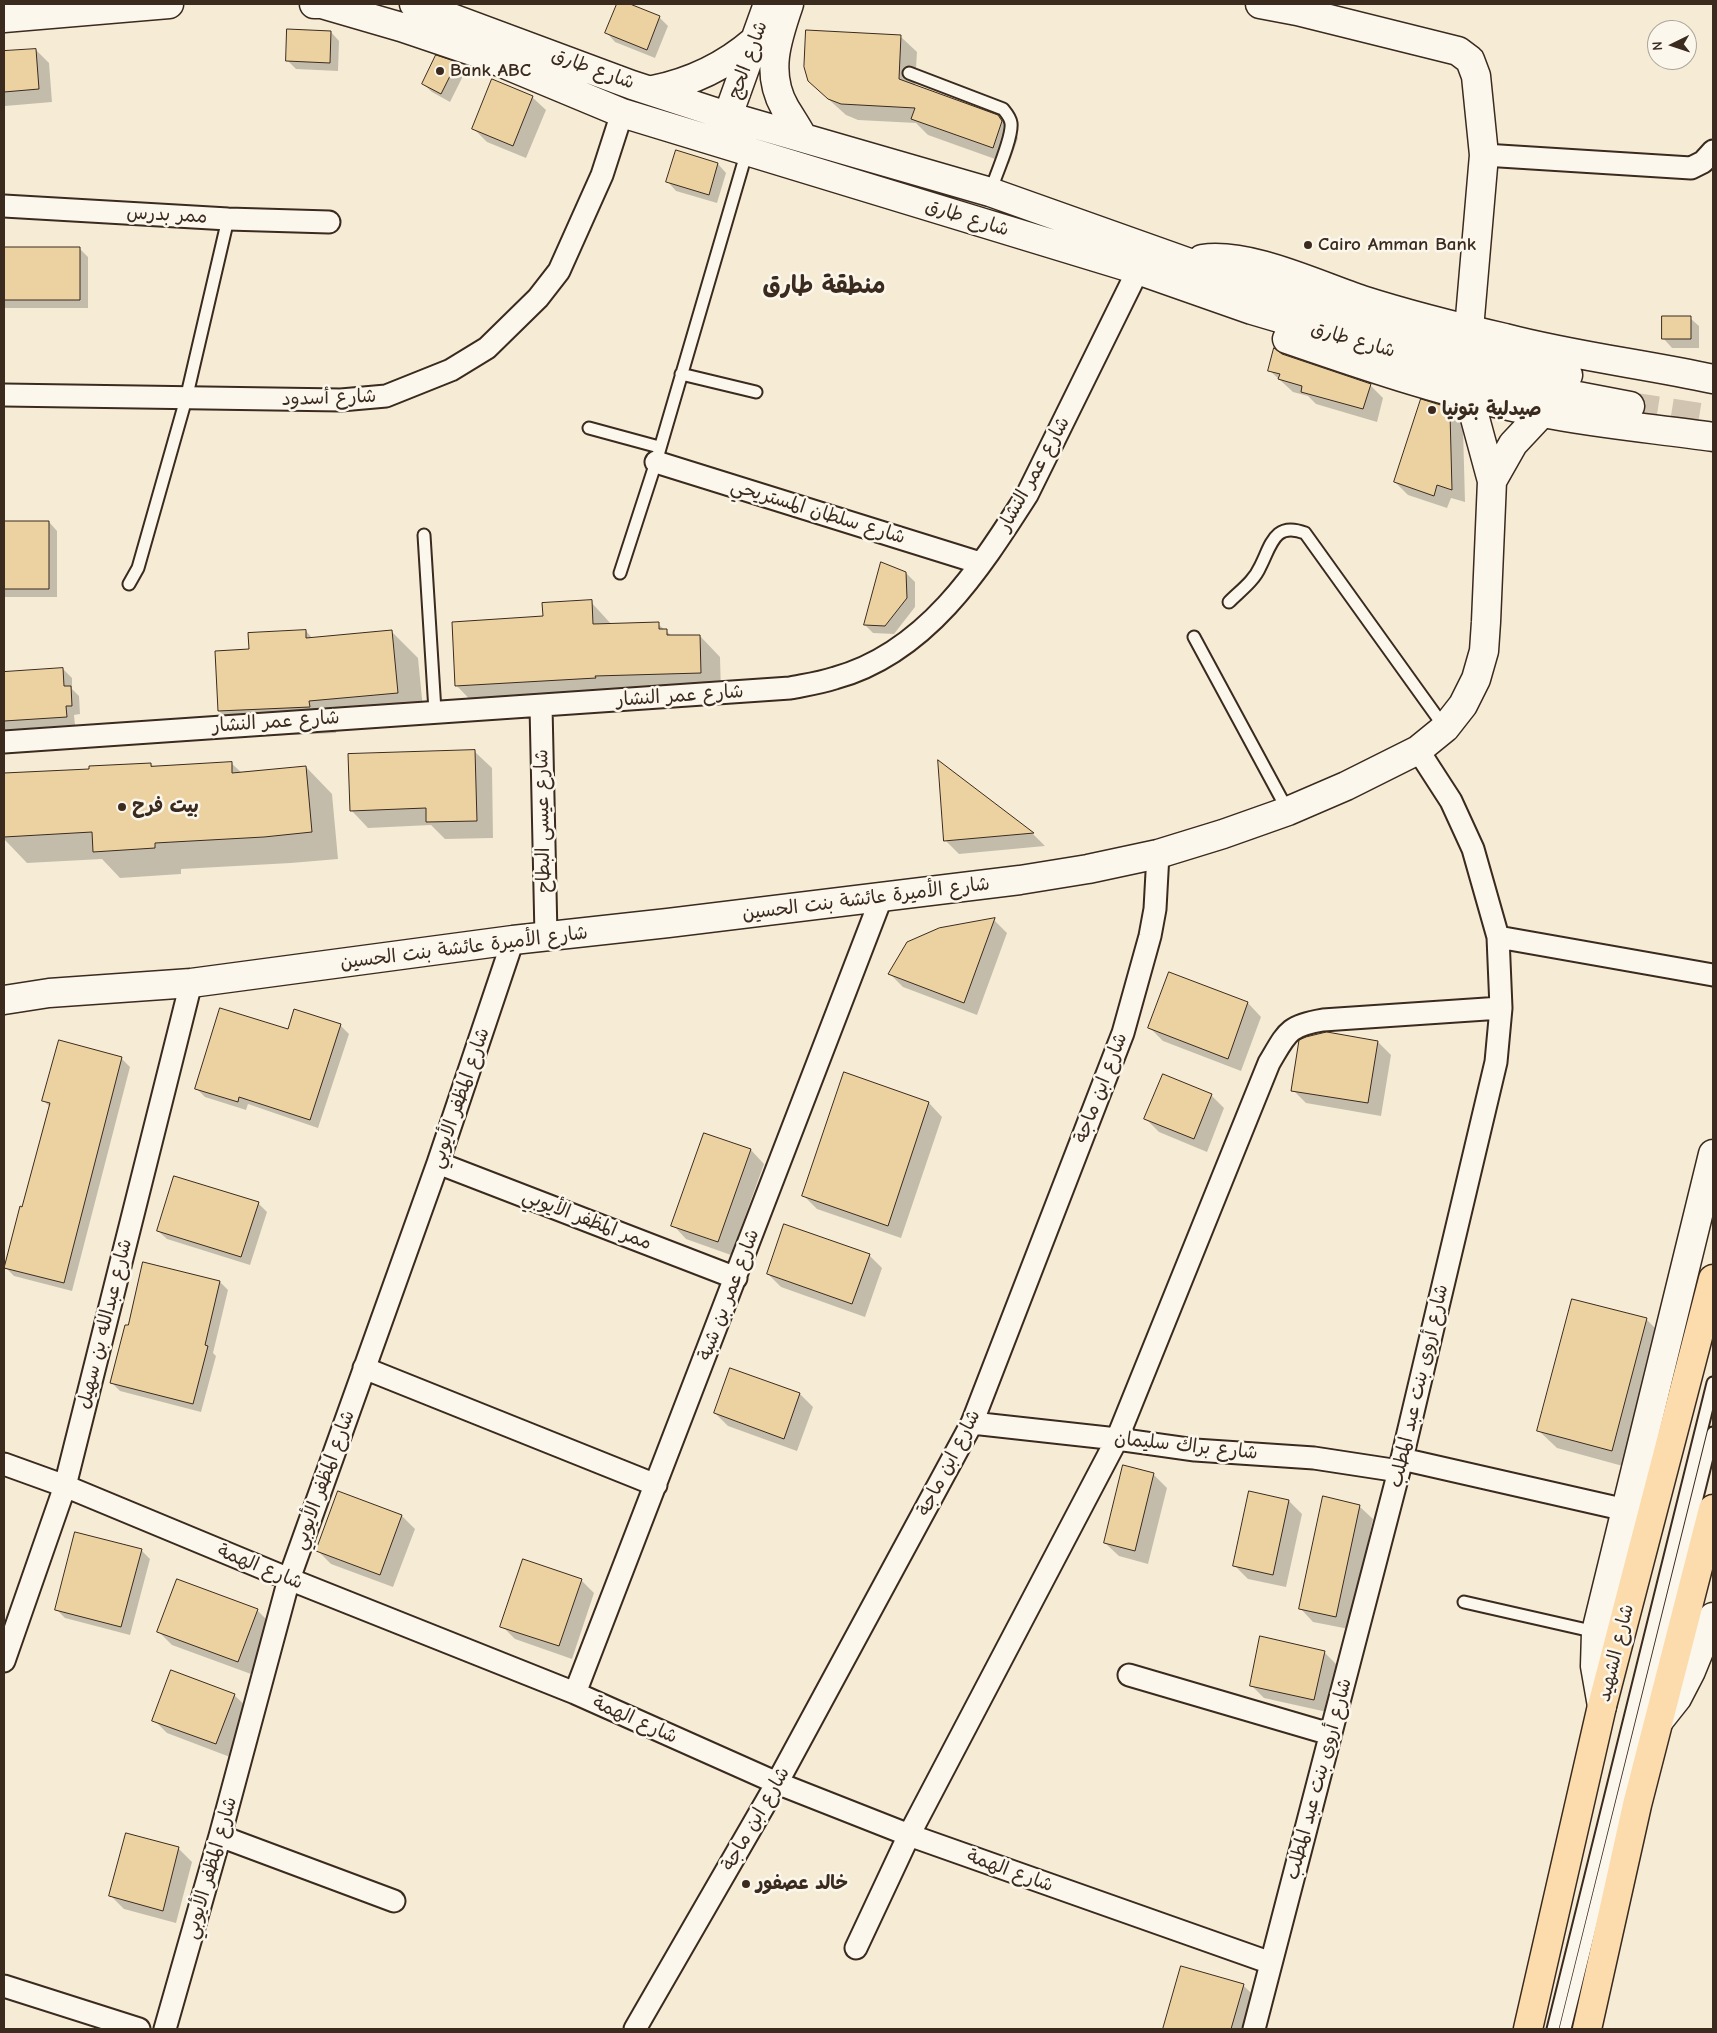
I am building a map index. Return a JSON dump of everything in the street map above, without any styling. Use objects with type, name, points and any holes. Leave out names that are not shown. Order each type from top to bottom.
[{"type":"highway","name":"شارع الشهيد","points":[[1528,2029],[1602,1706],[1713,1280]]},
{"type":"highway","points":[[1587,2029],[1658,1722],[1713,1509]]},
{"type":"street","points":[[4,18],[169,4]]},
{"type":"street","name":"شارع طارق","points":[[314,4],[322,4],[401,27],[478,53],[622,113],[1138,270],[1186,274]]},
{"type":"street","name":"شارع طارق","points":[[414,4],[632,84],[727,116],[990,192],[1186,274],[1332,312],[1442,344],[1564,375],[1632,397]]},
{"type":"street","name":"شارع الحج","points":[[718,142],[768,4]]},
{"type":"street","name":"شارع الحج","points":[[789,4],[777,38],[774,67],[779,95],[803,138]]},
{"type":"street","points":[[1260,4],[1297,7],[1458,50],[1470,60],[1476,76],[1484,156],[1469,329]]},
{"type":"street","points":[[652,90],[680,83],[707,73],[732,58],[754,41]]},
{"type":"street","name":"شارع أسدود","points":[[4,395],[341,400],[386,396],[451,370],[487,348],[538,298],[559,271],[602,175],[622,113]]},
{"type":"street","points":[[1484,156],[1691,168],[1703,162],[1713,151]]},
{"type":"street","name":"ممر بدرس","points":[[4,206],[228,219],[329,222]]},
{"type":"street","points":[[1710,377],[1507,339],[1364,300],[1242,261],[1214,257],[1186,274],[1205,304],[1247,325],[1349,360],[1469,396],[1542,413],[1713,437]]},
{"type":"street","name":"شارع عمر النشار","points":[[4,742],[790,688],[836,678],[880,660],[919,634],[953,601],[1027,495],[1138,270]]},
{"type":"street","name":"شارع الأميرة عائشة بنت الحسين","points":[[4,1000],[49,993],[191,983],[513,940],[668,924],[1020,880],[1088,869],[1158,854],[1288,811],[1346,786],[1418,750],[1445,728],[1463,705],[1476,679],[1484,652],[1492,481],[1469,396]]},
{"type":"street","name":"شارع الأميرة عائشة بنت الحسين","points":[[1492,481],[1512,444],[1542,413]]},
{"type":"street","name":"شارع سلطان المستريحي","points":[[657,454],[980,563]]},
{"type":"street","name":"شارع عيسى البطاح","points":[[540,706],[546,936]]},
{"type":"street","name":"شارع أروى بنت عبد المطلب","points":[[1254,2029],[1401,1465],[1496,1062],[1501,1008],[1498,937],[1473,849],[1451,801],[1418,750]]},
{"type":"street","name":"شارع ابن ماجة","points":[[635,2029],[777,1783],[972,1423],[1122,1032],[1150,936],[1155,909],[1158,854]]},
{"type":"street","name":"شارع عمر بن شبة","points":[[575,1693],[882,896]]},
{"type":"street","points":[[1498,937],[1713,975]]},
{"type":"street","name":"شارع المظفر الأيوبي","points":[[165,2029],[220,1836],[289,1579],[438,1163],[513,940]]},
{"type":"street","name":"شارع عبدالله بن سهيل","points":[[4,1661],[65,1486],[191,983]]},
{"type":"street","points":[[856,1948],[909,1835],[1118,1439],[1269,1063],[1284,1038],[1292,1030],[1303,1024],[1323,1020],[1501,1008]]},
{"type":"street","points":[[1602,1706],[1595,1666],[1596,1632],[1713,1154]]},
{"type":"street","name":"ممر المظفر الأيوبي","points":[[438,1163],[736,1278]]},
{"type":"street","points":[[364,1368],[656,1486]]},
{"type":"street","name":"شارع براك سليمان","points":[[972,1423],[1118,1439],[1195,1450],[1401,1465],[1626,1510]]},
{"type":"street","name":"شارع الهمة","points":[[4,1464],[65,1486],[289,1579],[575,1693],[777,1783],[909,1835],[1271,1963]]},
{"type":"street","points":[[1658,1722],[1682,1689],[1713,1617]]},
{"type":"street","points":[[1129,1675],[1330,1734]]},
{"type":"street","points":[[220,1836],[394,1901]]},
{"type":"street","points":[[4,1986],[139,2029]]},
{"type":"lane","points":[[909,73],[1003,109],[1008,115],[1011,122],[1010,136],[990,192]]},
{"type":"lane","points":[[620,573],[747,151]]},
{"type":"lane","points":[[129,584],[138,568],[186,399],[228,219]]},
{"type":"lane","points":[[681,374],[756,392]]},
{"type":"lane","points":[[589,428],[657,454]]},
{"type":"lane","points":[[1230,602],[1253,578],[1261,566],[1274,537],[1286,530],[1296,529],[1305,533],[1445,728]]},
{"type":"lane","points":[[424,535],[435,711]]},
{"type":"lane","points":[[1194,637],[1288,811]]},
{"type":"lane","points":[[1552,2029],[1713,1382]]},
{"type":"lane","points":[[1565,2029],[1713,1433]]},
{"type":"lane","points":[[1464,1602],[1596,1632]]},
{"type":"building","points":[[617,4],[630,4],[660,16],[647,50],[605,33]]},
{"type":"building","points":[[287,29],[331,31],[330,63],[286,61]]},
{"type":"building","points":[[806,30],[901,35],[899,79],[998,115],[1002,121],[993,148],[911,119],[915,108],[841,104],[828,99],[808,81],[804,67]]},
{"type":"building","points":[[36,49],[39,89],[4,92],[4,51]]},
{"type":"building","name":"Bank ABC","points":[[436,55],[457,62],[441,94],[422,84]]},
{"type":"building","points":[[492,79],[533,96],[513,146],[472,129]]},
{"type":"building","points":[[676,150],[718,163],[709,195],[666,182]]},
{"type":"building","points":[[4,247],[80,247],[80,300],[4,300]]},
{"type":"building","points":[[1662,316],[1691,316],[1691,339],[1662,339]]},
{"type":"building","points":[[1274,348],[1282,354],[1371,384],[1363,409],[1301,392],[1302,386],[1278,379],[1280,374],[1268,371]]},
{"type":"building","points":[[1421,399],[1447,407],[1450,413],[1452,490],[1437,485],[1434,496],[1394,482]]},
{"type":"building","points":[[4,521],[49,521],[49,589],[4,589]]},
{"type":"building","points":[[881,562],[906,572],[907,598],[885,626],[864,625]]},
{"type":"building","points":[[592,600],[593,624],[659,622],[659,629],[667,629],[667,635],[700,635],[701,673],[595,676],[596,678],[455,686],[452,622],[543,616],[542,603]]},
{"type":"building","points":[[306,630],[306,638],[392,630],[398,693],[309,701],[310,707],[218,711],[215,651],[249,649],[248,633]]},
{"type":"building","points":[[63,668],[64,686],[71,686],[72,706],[66,706],[67,717],[4,721],[4,672]]},
{"type":"building","points":[[475,750],[477,821],[426,822],[426,808],[350,811],[348,754]]},
{"type":"building","points":[[938,760],[1034,833],[944,841]]},
{"type":"building","points":[[232,762],[232,773],[306,766],[312,832],[264,837],[155,843],[155,848],[93,852],[92,832],[4,837],[4,773],[89,769],[89,766],[151,763],[151,766]]},
{"type":"building","points":[[995,918],[964,1003],[888,974],[907,942],[939,928]]},
{"type":"building","points":[[1169,972],[1248,1002],[1228,1059],[1148,1028]]},
{"type":"building","points":[[220,1008],[288,1029],[294,1009],[341,1024],[310,1120],[239,1097],[238,1102],[195,1089]]},
{"type":"building","points":[[1327,1032],[1378,1041],[1368,1103],[1291,1091],[1299,1040]]},
{"type":"building","points":[[59,1040],[122,1057],[64,1283],[4,1268],[50,1103],[42,1101]]},
{"type":"building","points":[[844,1072],[929,1102],[888,1226],[802,1196]]},
{"type":"building","points":[[1163,1074],[1212,1094],[1194,1139],[1144,1119]]},
{"type":"building","points":[[704,1133],[751,1149],[718,1242],[671,1226]]},
{"type":"building","points":[[174,1176],[259,1202],[241,1257],[157,1231]]},
{"type":"building","points":[[784,1224],[870,1254],[852,1304],[767,1274]]},
{"type":"building","points":[[143,1262],[220,1281],[205,1345],[208,1346],[193,1404],[110,1383],[125,1325],[128,1325]]},
{"type":"building","points":[[1572,1299],[1647,1318],[1612,1451],[1537,1431]]},
{"type":"building","points":[[730,1368],[800,1393],[784,1439],[714,1413]]},
{"type":"building","points":[[1123,1465],[1154,1473],[1135,1551],[1104,1543]]},
{"type":"building","points":[[338,1491],[402,1515],[380,1575],[316,1551]]},
{"type":"building","points":[[1249,1491],[1289,1500],[1273,1575],[1233,1566]]},
{"type":"building","points":[[1323,1496],[1360,1505],[1336,1617],[1299,1609]]},
{"type":"building","points":[[75,1532],[142,1549],[121,1627],[55,1610]]},
{"type":"building","points":[[523,1559],[582,1579],[559,1646],[500,1627]]},
{"type":"building","points":[[177,1579],[258,1609],[238,1662],[157,1632]]},
{"type":"building","points":[[1260,1636],[1325,1651],[1314,1700],[1250,1686]]},
{"type":"building","points":[[171,1670],[235,1694],[216,1744],[152,1721]]},
{"type":"building","points":[[126,1833],[179,1847],[163,1911],[109,1896]]},
{"type":"building","points":[[1181,1966],[1244,1984],[1231,2029],[1163,2029]]},
{"type":"tunnel","points":[[1630,406],[1713,419]]},
{"type":"place","name":"Bank ABC","points":[[440,71]]},
{"type":"place","name":"Cairo Amman Bank","points":[[1308,245]]},
{"type":"place","name":"صيدلية بتونيا","points":[[1432,410]]},
{"type":"place","name":"بيت فرح","points":[[122,807]]},
{"type":"place","name":"خالد عصفور","points":[[746,1884]]},
{"type":"district","name":"منطقة طارق","points":[[824,286]]}]
